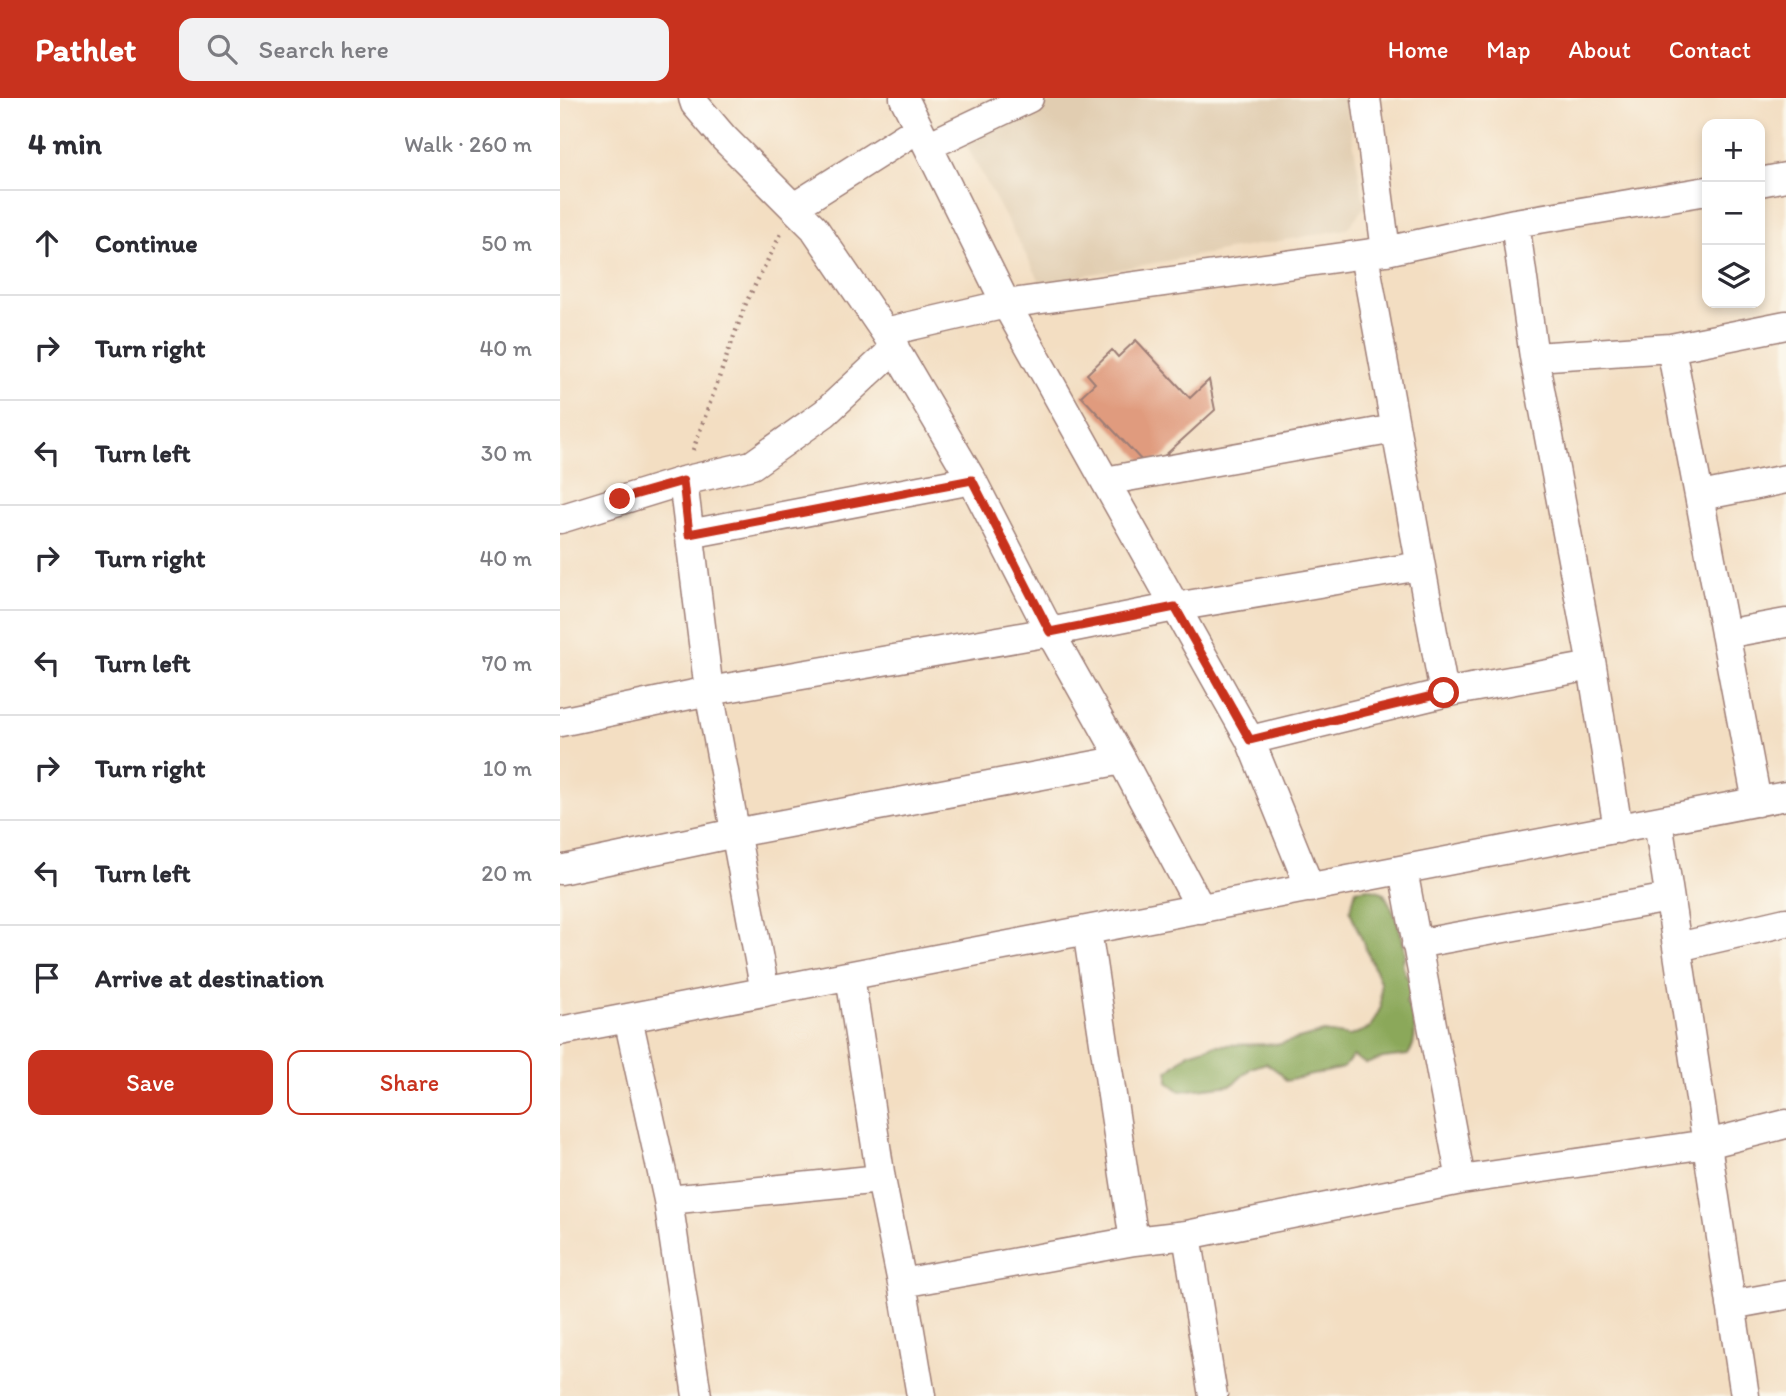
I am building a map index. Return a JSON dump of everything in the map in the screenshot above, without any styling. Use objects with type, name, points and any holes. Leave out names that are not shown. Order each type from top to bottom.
[{"type":"street","points":[[904,98],[1006,304],[1250,740],[1310,888]]},
{"type":"street","points":[[794,207],[923,137],[1029,98]]},
{"type":"street","points":[[1366,98],[1375,253],[1395,429],[1444,693]]},
{"type":"street","points":[[698,100],[724,138],[814,228],[890,340],[972,480],[1050,632],[1201,909]]},
{"type":"street","points":[[1765,181],[1786,177]]},
{"type":"street","points":[[560,520],[683,481],[752,465],[825,413],[890,340],[1006,304],[1375,253],[1515,223],[1702,192]]},
{"type":"street","points":[[1515,223],[1534,356],[1592,666],[1618,829]]},
{"type":"street","points":[[1534,356],[1671,348],[1786,325]]},
{"type":"street","points":[[1671,348],[1757,802]]},
{"type":"street","points":[[1105,481],[1395,429]]},
{"type":"street","points":[[1701,496],[1786,479]]},
{"type":"street","points":[[689,534],[972,480]]},
{"type":"street","points":[[683,481],[709,691],[765,992]]},
{"type":"street","points":[[560,722],[709,691],[1420,566]]},
{"type":"street","points":[[1725,634],[1786,623]]},
{"type":"street","points":[[1250,740],[1444,693],[1592,666]]},
{"type":"street","points":[[560,870],[735,833],[1122,760]]},
{"type":"street","points":[[560,1031],[1786,796]]},
{"type":"street","points":[[1658,821],[1745,1396]]},
{"type":"street","points":[[1403,870],[1461,1180]]},
{"type":"street","points":[[1416,944],[1669,898]]},
{"type":"street","points":[[1678,947],[1786,922]]},
{"type":"street","points":[[1087,930],[1134,1241]]},
{"type":"street","points":[[850,976],[881,1179],[902,1283],[920,1396]]},
{"type":"street","points":[[628,1018],[668,1200],[697,1396]]},
{"type":"street","points":[[902,1283],[1134,1241],[1187,1235],[1461,1180],[1707,1144],[1786,1124]]},
{"type":"street","points":[[668,1200],[881,1179]]},
{"type":"street","points":[[1187,1235],[1213,1396]]},
{"type":"street","points":[[1731,1305],[1786,1295]]},
{"type":"path","points":[[683,481],[746,303],[794,207]]},
{"type":"shaded area","points":[[1058,98],[1345,98],[1365,206],[1347,229],[1041,283],[964,141]]},
{"type":"green space","points":[[1368,888],[1383,892],[1394,913],[1404,944],[1403,965],[1412,986],[1406,1002],[1412,1015],[1415,1035],[1408,1055],[1383,1058],[1366,1064],[1353,1056],[1343,1068],[1286,1081],[1266,1063],[1251,1068],[1232,1085],[1180,1091],[1168,1082],[1168,1071],[1189,1053],[1215,1045],[1280,1044],[1324,1032],[1350,1036],[1370,1028],[1381,1007],[1380,982],[1350,911],[1356,890]]},
{"type":"building","points":[[1136,340],[1190,398],[1209,380],[1215,410],[1161,459],[1145,464],[1081,396],[1095,383],[1087,374],[1112,350],[1118,357]]},
{"type":"route","points":[[620,499],[683,481],[689,534],[972,480],[1050,632],[1175,607],[1250,740],[1444,693]]}]
